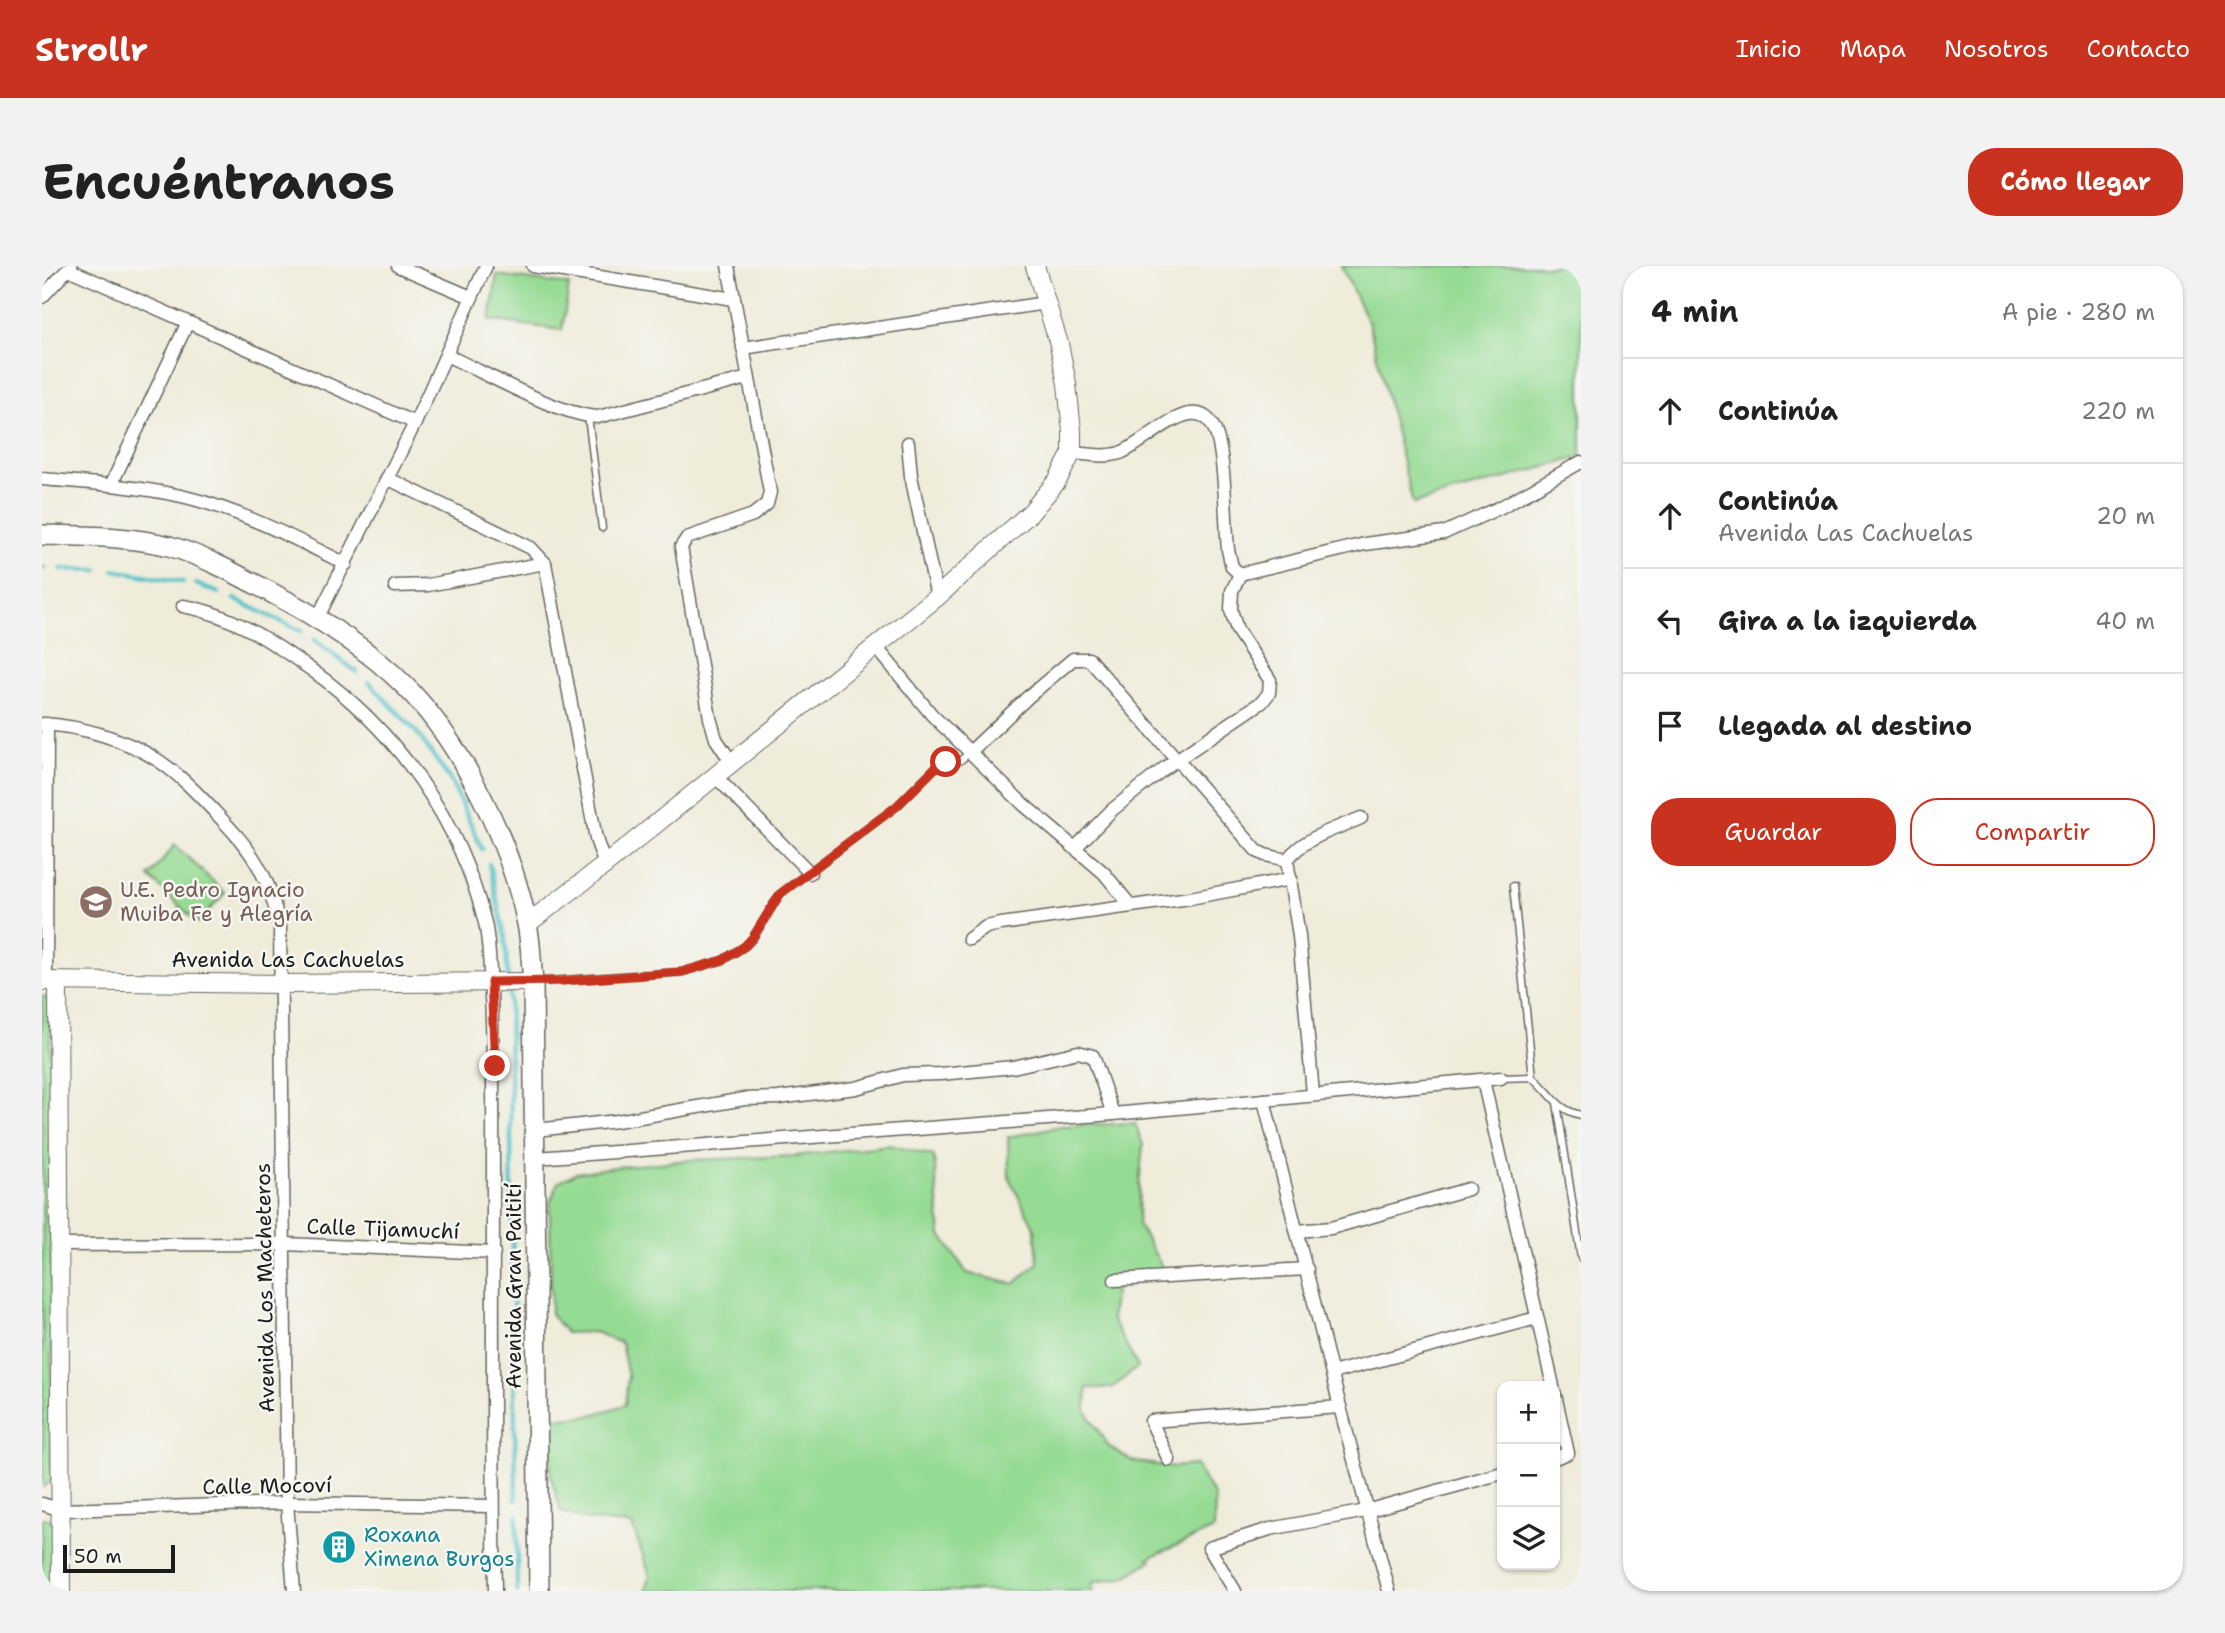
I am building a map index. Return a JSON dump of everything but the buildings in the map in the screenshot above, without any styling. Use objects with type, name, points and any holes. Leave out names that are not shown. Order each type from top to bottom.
[{"type":"main road","name":"Avenida Gran Paitití","points":[[42,535],[136,540],[170,547],[223,568],[318,617],[405,686],[449,739],[484,801],[512,868],[527,924],[526,982],[536,1130],[539,1591]]},
{"type":"street","points":[[398,266],[471,296]]},
{"type":"street","points":[[318,617],[415,423],[486,266]]},
{"type":"street","points":[[533,266],[733,299]]},
{"type":"street","points":[[728,266],[770,492],[767,504],[753,514],[687,537],[681,547],[710,718],[716,738],[732,762]]},
{"type":"street","points":[[527,924],[877,648],[1031,512],[1057,481],[1072,453],[1067,384],[1059,344],[1035,266]]},
{"type":"street","points":[[42,297],[70,267],[187,324],[415,423]]},
{"type":"street","points":[[743,348],[1046,303]]},
{"type":"street","points":[[111,485],[187,324]]},
{"type":"street","points":[[446,355],[555,405],[598,417],[748,377]]},
{"type":"street","points":[[1072,453],[1120,453],[1189,412],[1203,416],[1214,425],[1219,444],[1228,551],[1232,567],[1240,574]]},
{"type":"street","points":[[908,443],[911,476],[937,597]]},
{"type":"street","points":[[1075,848],[1112,810],[1179,759],[1262,702],[1269,693],[1270,680],[1237,630],[1231,610],[1231,591],[1240,574],[1365,544],[1444,533],[1501,507],[1581,462]]},
{"type":"street","points":[[387,478],[531,548],[545,563],[596,839],[605,865]]},
{"type":"street","points":[[42,479],[111,485],[182,497],[234,513],[346,564]]},
{"type":"street","points":[[396,586],[428,585],[545,563]]},
{"type":"street","points":[[183,606],[204,609],[236,622],[295,658],[347,695],[409,761],[439,809],[467,866],[485,925],[495,982],[495,1591]]},
{"type":"street","points":[[877,648],[932,715],[1023,804],[1104,873],[1130,905]]},
{"type":"street","points":[[970,752],[1073,659],[1089,659],[1257,851],[1287,860]]},
{"type":"street","points":[[45,724],[49,981],[60,1245],[61,1591]]},
{"type":"street","name":"Avenida Los Macheteros","points":[[45,724],[124,742],[160,761],[192,788],[246,846],[273,897],[280,927],[287,1503],[294,1591]]},
{"type":"street","points":[[715,776],[810,873]]},
{"type":"street","points":[[1313,1094],[1299,936],[1287,860],[1293,851],[1315,838],[1361,818]]},
{"type":"street","points":[[969,939],[986,927],[1190,898],[1291,880]]},
{"type":"street","name":"Avenida Las Cachuelas","points":[[49,981],[281,984],[526,982]]},
{"type":"street","points":[[536,1130],[617,1121],[744,1100],[856,1088],[902,1075],[1013,1067],[1078,1052],[1093,1056],[1113,1114]]},
{"type":"street","points":[[536,1158],[1113,1114],[1500,1078]]},
{"type":"street","points":[[1483,1080],[1552,1381]]},
{"type":"street","points":[[1264,1100],[1366,1511],[1389,1591]]},
{"type":"street","points":[[1297,1231],[1331,1228],[1468,1189]]},
{"type":"street","name":"Calle Tijamuchí","points":[[60,1245],[284,1244],[494,1253]]},
{"type":"street","points":[[1115,1280],[1307,1269]]},
{"type":"street","points":[[1332,1373],[1537,1318]]},
{"type":"street","points":[[1168,1460],[1151,1422],[1340,1407]]},
{"type":"street","points":[[1560,1417],[1568,1453],[1560,1456]]},
{"type":"street","points":[[1235,1591],[1209,1548],[1270,1529],[1366,1511],[1497,1474]]},
{"type":"street","name":"Calle Mocoví","points":[[42,1504],[62,1510],[287,1503],[493,1506]]},
{"type":"lane","points":[[588,416],[602,528]]},
{"type":"lane","points":[[526,982],[682,972],[723,960],[745,946],[753,937],[780,894],[897,806],[934,769],[946,762],[961,760],[970,752]]},
{"type":"lane","points":[[1513,886],[1534,1077],[1566,1112],[1581,1115]]},
{"type":"lane","points":[[1500,1078],[1534,1077]]},
{"type":"lane","points":[[1557,1103],[1581,1258]]},
{"type":"green space","points":[[1341,266],[1581,266],[1581,457],[1413,504],[1369,324]]},
{"type":"green space","points":[[497,275],[569,285],[562,330],[490,320]]},
{"type":"green space","points":[[175,845],[225,893],[197,923],[149,877]]},
{"type":"green space","points":[[42,996],[46,996],[50,1003],[52,1481],[43,1487]]},
{"type":"green space","points":[[1135,1123],[1143,1145],[1138,1224],[1165,1272],[1116,1284],[1111,1318],[1138,1367],[1112,1388],[1087,1388],[1086,1411],[1108,1446],[1132,1461],[1170,1467],[1196,1465],[1215,1498],[1214,1529],[1148,1558],[1152,1560],[1124,1578],[1093,1582],[1093,1591],[646,1591],[650,1575],[632,1525],[588,1520],[561,1512],[551,1477],[550,1419],[588,1416],[625,1405],[628,1376],[621,1343],[595,1332],[566,1333],[551,1314],[550,1203],[558,1182],[576,1173],[607,1168],[690,1160],[794,1156],[890,1145],[934,1156],[941,1235],[967,1273],[1014,1284],[1038,1263],[1035,1229],[1009,1178],[1008,1137],[1060,1126]]},
{"type":"green space","points":[[42,1518],[51,1519],[56,1525],[56,1591],[42,1591]]},
{"type":"waterway","points":[[61,569],[98,570]]},
{"type":"waterway","points":[[114,570],[183,582]]},
{"type":"waterway","points":[[196,584],[219,593]]},
{"type":"waterway","points":[[234,599],[301,631]]},
{"type":"waterway","points":[[314,640],[357,672]]},
{"type":"waterway","points":[[369,682],[418,734],[451,781],[482,849]]},
{"type":"waterway","points":[[489,864],[505,937],[508,978]]},
{"type":"waterway","points":[[509,987],[516,1500]]},
{"type":"waterway","points":[[517,1516],[517,1591]]},
{"type":"place","name":"U.E. Pedro Ignacio Muiba Fe y Alegría","points":[[96,902]]},
{"type":"place","name":"Roxana Ximena Burgos","points":[[339,1547]]},
{"type":"route","points":[[495,1066],[491,982],[563,981],[682,972],[723,960],[745,946],[753,937],[780,894],[897,806],[934,769],[946,762]]}]
